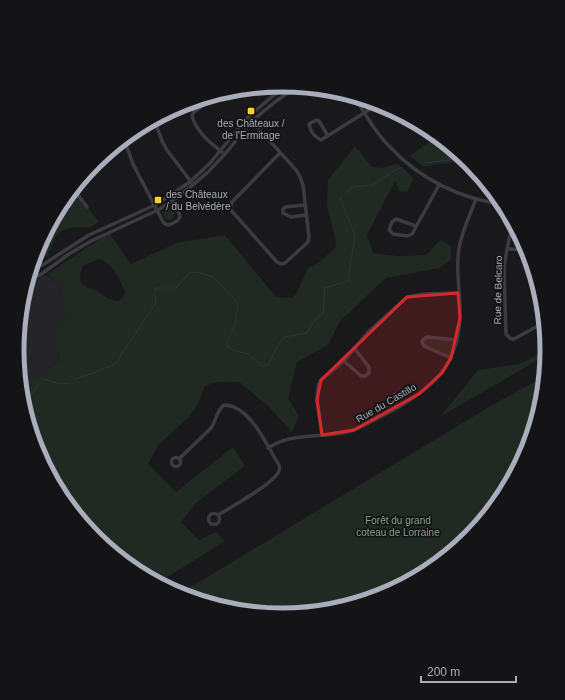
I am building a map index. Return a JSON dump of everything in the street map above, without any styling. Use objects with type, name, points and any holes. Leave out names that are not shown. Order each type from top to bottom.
[{"type":"street","points":[[38,267],[89,235],[155,205],[192,183],[248,117],[278,92]]},
{"type":"street","points":[[35,277],[40,275],[68,254],[91,241],[158,210],[172,201],[225,154],[252,121],[289,92]]},
{"type":"street","points":[[206,103],[194,112],[192,116],[199,131],[206,139],[225,154]]},
{"type":"street","points":[[358,103],[378,134],[390,148],[407,163],[439,185],[476,199],[494,202]]},
{"type":"street","points":[[328,136],[318,121],[316,120],[309,124],[310,129],[318,139],[321,140],[328,136],[365,114],[373,108]]},
{"type":"street","points":[[248,117],[297,171],[303,185],[308,242],[281,264],[277,262],[230,209],[232,202],[280,153]]},
{"type":"street","points":[[156,124],[166,150],[192,183]]},
{"type":"street","points":[[126,144],[133,164],[165,224],[169,225],[177,221],[180,217],[172,201]]},
{"type":"street","points":[[416,226],[396,219],[392,222],[389,230],[393,234],[410,236],[412,234],[439,185]]},
{"type":"street","points":[[77,193],[87,207]]},
{"type":"street","name":"Rue du Castillo","points":[[268,448],[283,441],[292,439],[338,434],[354,430],[395,409],[430,385],[442,373],[451,358],[457,340],[460,318],[458,293],[459,249],[462,236],[476,199]]},
{"type":"street","points":[[305,205],[285,207],[283,209],[287,216],[306,215]]},
{"type":"street","name":"Rue de Belcaro","points":[[511,230],[504,269],[506,334],[511,339],[514,339],[540,325]]},
{"type":"street","name":"Rue de Belcaro","points":[[507,249],[520,250]]},
{"type":"street","points":[[322,435],[317,400],[318,386],[321,380],[344,361],[362,338],[406,297],[424,294],[458,293]]},
{"type":"street","points":[[451,358],[426,347],[423,345],[422,341],[428,337],[457,340]]},
{"type":"street","points":[[344,361],[361,376],[365,376],[369,373],[369,367],[354,348]]},
{"type":"street","points":[[179,459],[211,428],[215,423],[218,412],[224,406],[229,405],[244,413],[255,425],[279,465],[279,472],[266,485],[218,515]]},
{"type":"highlighted area","points":[[458,293],[460,318],[451,358],[442,373],[419,394],[354,430],[322,435],[317,400],[321,380],[407,297]]},
{"type":"shaded area","points":[[47,275],[58,284],[67,321],[57,348],[60,361],[26,381],[24,350],[26,316],[34,280]]},
{"type":"green space","points":[[429,142],[435,142],[460,162],[437,164],[424,167],[410,156]]},
{"type":"green space","points":[[355,146],[372,167],[383,168],[397,163],[414,178],[407,192],[399,191],[395,181],[367,235],[373,253],[398,256],[426,255],[440,240],[451,246],[451,260],[439,268],[386,278],[340,321],[328,345],[297,362],[288,398],[299,416],[292,432],[268,406],[239,382],[218,382],[205,386],[197,406],[188,418],[159,444],[148,464],[176,492],[233,447],[245,466],[196,503],[181,522],[199,540],[216,532],[225,541],[163,580],[125,555],[88,520],[68,494],[44,449],[33,417],[26,381],[60,361],[57,348],[51,338],[59,324],[67,321],[58,284],[48,274],[109,233],[131,264],[176,243],[225,235],[276,297],[292,298],[296,294],[308,268],[318,263],[336,246],[327,206],[328,180]],"holes":[[[99,259],[109,264],[121,282],[125,292],[123,298],[118,301],[109,299],[99,292],[81,284],[80,275],[83,266]]]},
{"type":"green space","points":[[77,193],[99,222],[90,228],[75,227],[62,231],[54,239],[51,250],[48,251],[49,255],[40,261],[59,221]]},
{"type":"green space","points":[[167,208],[171,208],[175,214],[171,220],[167,220],[163,216],[163,212]]},
{"type":"green space","points":[[425,338],[457,340],[451,358],[426,347],[422,341]]},
{"type":"green space","points":[[541,353],[541,358],[440,417],[478,370],[519,364]]},
{"type":"green space","name":"Forêt du grand coteau de Lorraine","points":[[539,379],[536,400],[527,433],[514,464],[497,494],[488,507],[465,533],[440,555],[412,574],[366,595],[333,604],[299,608],[266,608],[232,604],[186,590],[494,404]]},
{"type":"waterway","points":[[424,163],[456,159]]},
{"type":"waterway","points":[[75,379],[94,373],[116,363],[156,302],[154,293],[156,288],[176,288],[189,273],[197,272],[213,277],[238,303],[235,323],[227,341],[227,346],[233,350],[248,354],[262,366],[268,365],[284,337],[307,333],[313,322],[323,313],[325,288],[348,281],[355,235],[340,198],[353,187],[372,185],[399,168],[403,168]]},
{"type":"waterway","points":[[44,379],[60,384],[69,383]]},
{"type":"waterway","points":[[29,399],[39,383]]},
{"type":"place","name":"des Châteaux / de l'Ermitage","points":[[251,111]]},
{"type":"place","name":"des Châteaux / du Belvédère","points":[[158,200]]}]
